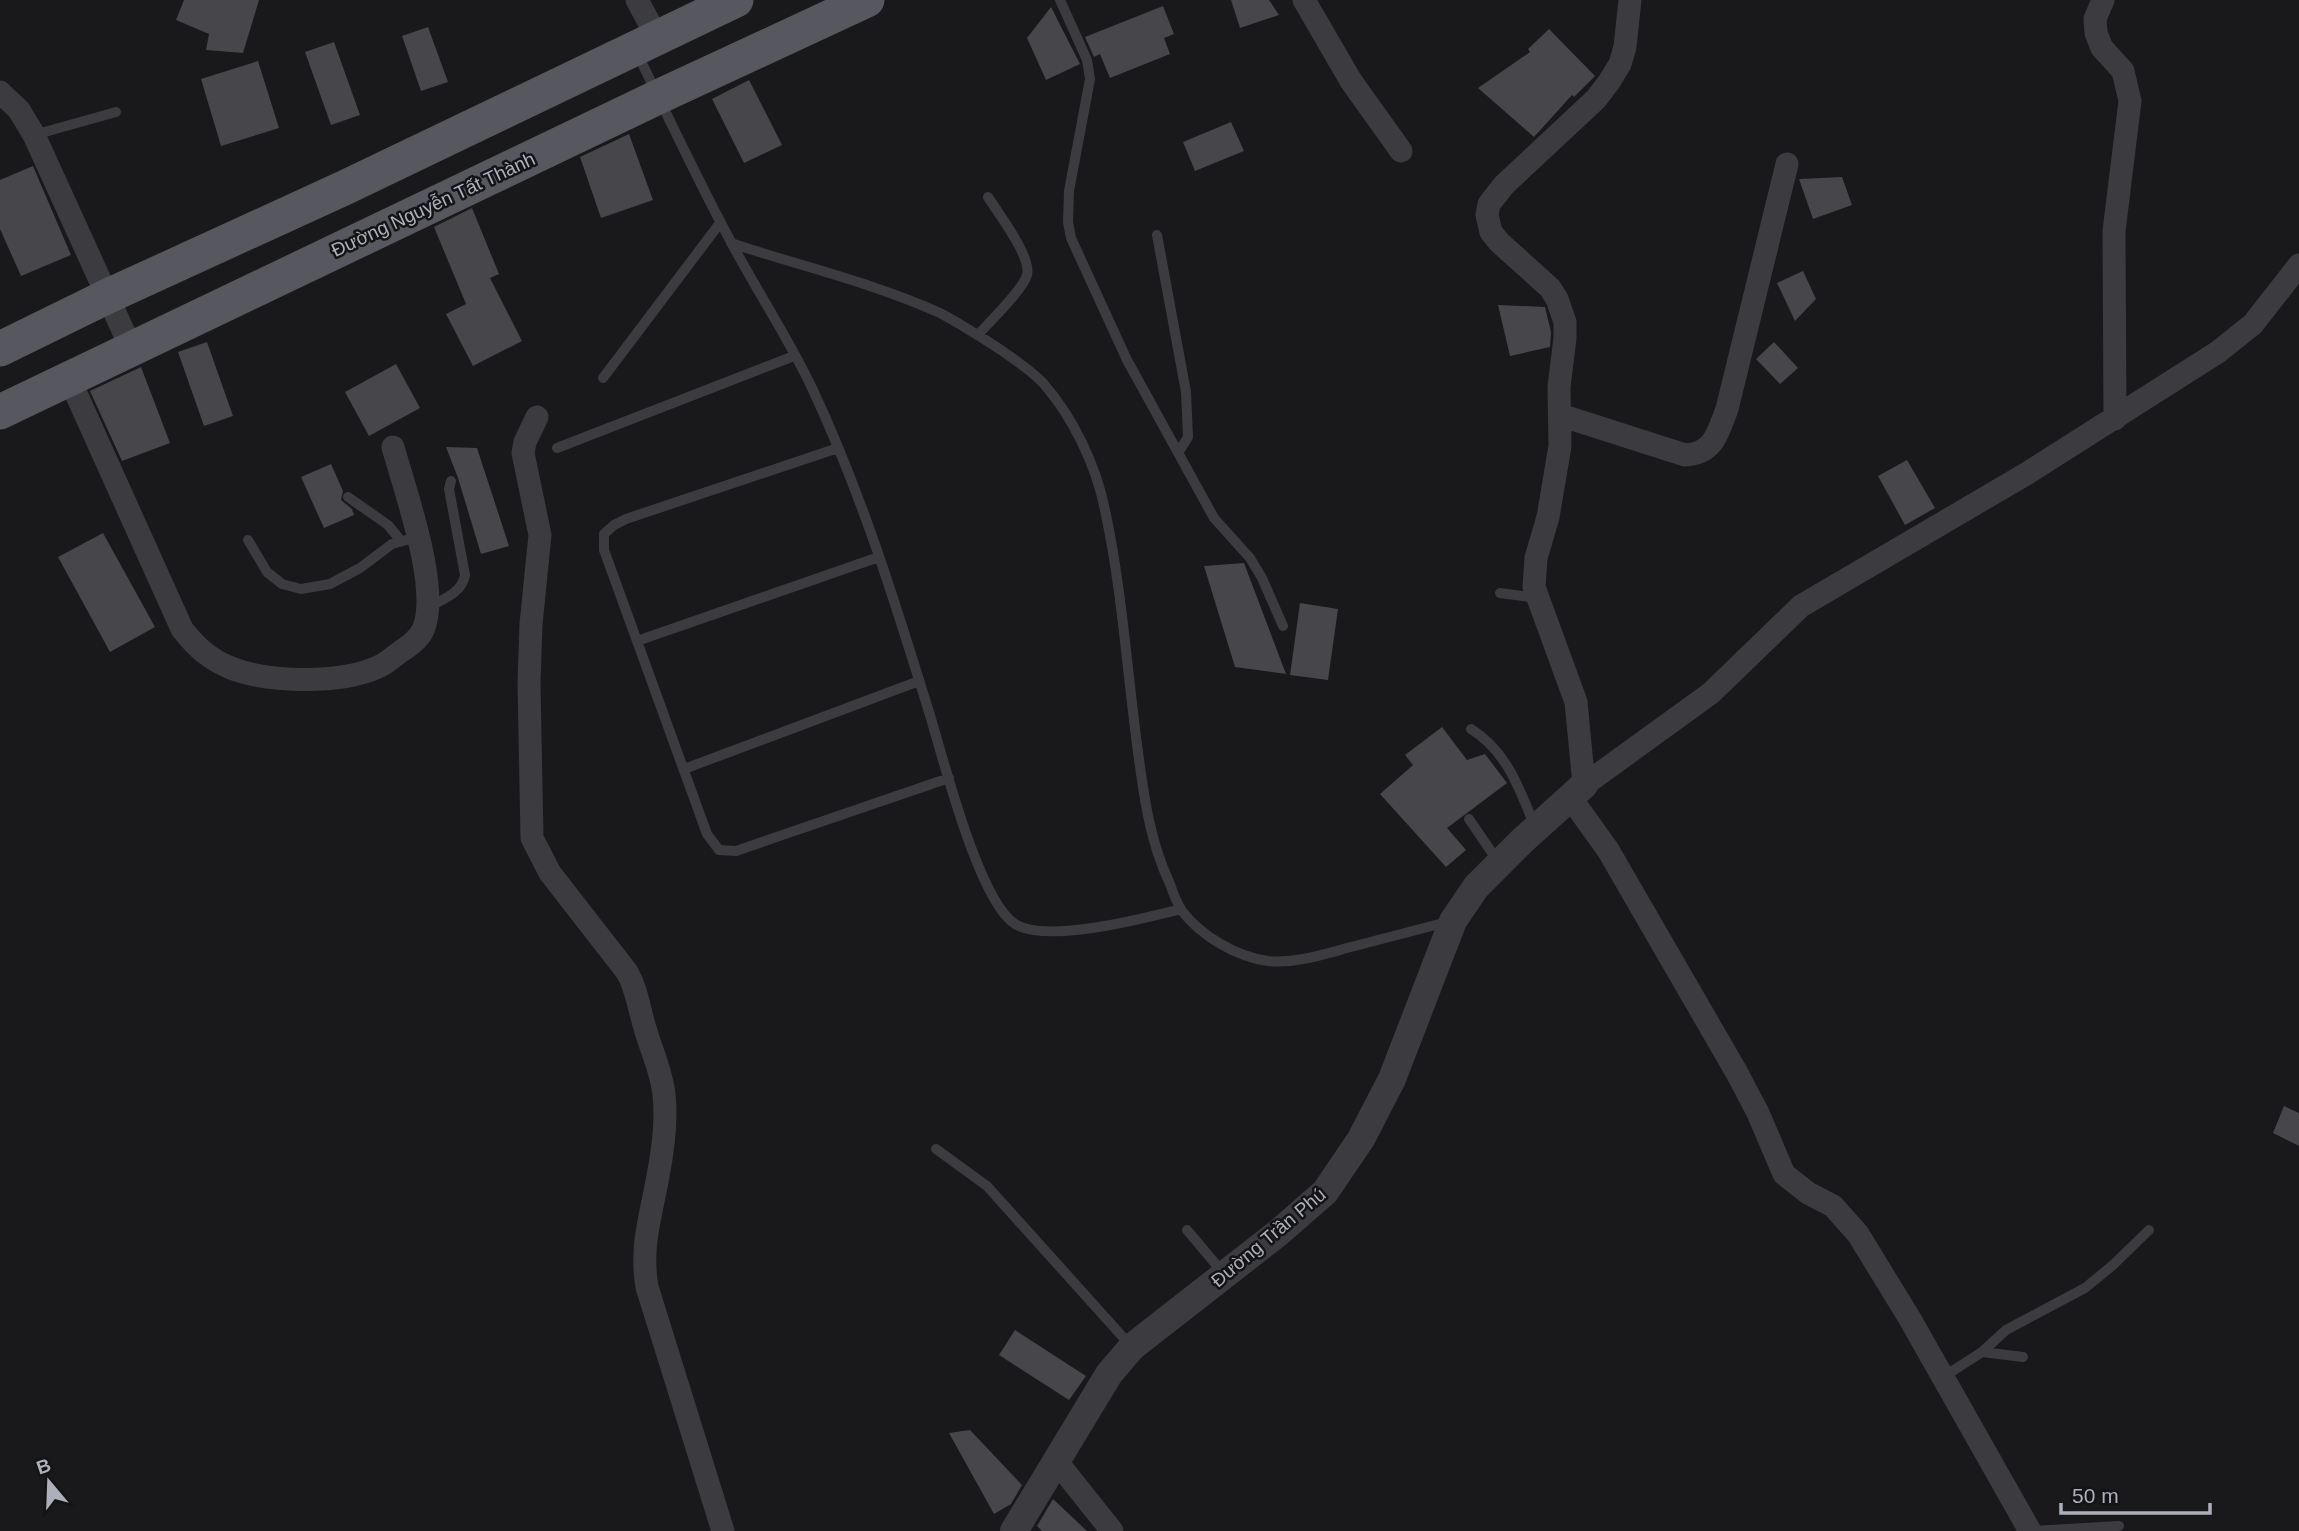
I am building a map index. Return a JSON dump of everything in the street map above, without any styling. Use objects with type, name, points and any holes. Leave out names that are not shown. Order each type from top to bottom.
[{"type":"main road","points":[[0,349],[736,0]]},
{"type":"main road","name":"Đường Nguyễn Tất Thành","points":[[0,412],[867,0]]},
{"type":"street","points":[[637,0],[646,42]]},
{"type":"street","points":[[1304,0],[1351,81],[1401,151]]},
{"type":"street","points":[[1630,0],[1625,47],[1620,64],[1609,82],[1596,99],[1504,186],[1489,204],[1487,215],[1491,232],[1543,280],[1562,311],[1565,338],[1559,387],[1560,446],[1548,517],[1536,558],[1534,587],[1574,695],[1577,791],[1758,1113],[1784,1174],[1808,1193],[1833,1206],[1858,1234],[1886,1277],[2030,1531]]},
{"type":"street","points":[[2103,0],[2095,19],[2096,33],[2102,48],[2123,71],[2130,101],[2114,231],[2115,419]]},
{"type":"street","points":[[0,92],[19,110],[34,135],[131,348]]},
{"type":"street","points":[[1560,415],[1685,454],[1697,454],[1714,441],[1727,409],[1787,164]]},
{"type":"street","points":[[1577,791],[1712,693],[1801,607],[2115,419],[2218,352],[2253,324],[2299,265]]},
{"type":"street","points":[[69,379],[182,629],[194,645],[209,657],[233,669],[270,677],[305,679],[352,676],[379,667],[413,643],[422,630],[429,607],[409,539],[393,447]]},
{"type":"street","points":[[537,417],[525,442],[523,453],[540,535],[531,624],[529,683],[532,838],[550,873],[578,906],[632,980],[662,1080],[664,1126],[658,1175],[645,1235],[644,1268],[651,1299],[723,1531]]},
{"type":"street","name":"Đường Trần Phú","points":[[1014,1531],[1102,1386],[1132,1348],[1278,1233],[1325,1192],[1342,1168],[1392,1079],[1452,921],[1476,887],[1577,791]]},
{"type":"street","points":[[1057,1462],[1112,1531]]},
{"type":"lane","points":[[1060,0],[1087,60],[1090,79],[1069,191],[1068,222],[1071,238],[1127,360],[1214,518],[1256,568],[1283,625]]},
{"type":"lane","points":[[646,42],[659,97],[720,223],[811,386],[853,480],[973,854],[998,904],[1007,918],[1031,930],[1063,930],[1122,923],[1181,909]]},
{"type":"lane","points":[[34,135],[116,112]]},
{"type":"lane","points":[[978,335],[1024,282],[1028,272],[1024,256],[988,197]]},
{"type":"lane","points":[[603,378],[720,223]]},
{"type":"lane","points":[[1157,235],[1186,392],[1188,437],[1178,453]]},
{"type":"lane","points":[[731,243],[939,313],[978,335],[1025,367],[1041,382],[1069,419],[1095,474],[1105,509],[1147,814],[1159,859],[1181,909],[1193,922],[1229,948],[1253,958],[1271,961],[1321,955],[1452,921]]},
{"type":"lane","points":[[557,448],[794,356]]},
{"type":"lane","points":[[838,448],[614,525],[604,534],[604,550],[707,834],[719,850],[736,851],[949,778]]},
{"type":"lane","points":[[429,607],[452,595],[464,583],[465,575],[449,489],[451,481]]},
{"type":"lane","points":[[348,497],[409,539]]},
{"type":"lane","points":[[248,540],[267,572],[282,584],[301,589],[331,584],[392,544],[409,539]]},
{"type":"lane","points":[[637,641],[879,558]]},
{"type":"lane","points":[[1500,593],[1537,598]]},
{"type":"lane","points":[[684,769],[919,681]]},
{"type":"lane","points":[[1471,729],[1497,749],[1508,765],[1536,828]]},
{"type":"lane","points":[[1469,819],[1500,863]]},
{"type":"lane","points":[[936,1149],[987,1186],[1132,1348]]},
{"type":"lane","points":[[1187,1230],[1225,1275]]},
{"type":"lane","points":[[1943,1377],[1982,1352],[2006,1330],[2085,1288],[2149,1230]]},
{"type":"lane","points":[[1982,1352],[2023,1357]]},
{"type":"lane","points":[[2030,1531],[2119,1526]]},
{"type":"building","points":[[184,0],[259,0],[243,53],[206,50],[209,34],[176,20]]},
{"type":"building","points":[[1231,0],[1269,0],[1279,15],[1240,28]]},
{"type":"building","points":[[1163,6],[1174,34],[1164,38],[1170,54],[1110,78],[1100,54],[1094,57],[1085,37]]},
{"type":"building","points":[[1051,7],[1080,64],[1046,80],[1027,38]]},
{"type":"building","points":[[428,27],[448,82],[421,91],[402,36]]},
{"type":"building","points":[[1549,29],[1595,76],[1574,97],[1572,95],[1534,137],[1478,88],[1530,52],[1528,49]]},
{"type":"building","points":[[334,42],[360,115],[331,125],[305,52]]},
{"type":"building","points":[[258,61],[279,128],[221,146],[201,79]]},
{"type":"building","points":[[749,80],[782,145],[744,163],[712,99]]},
{"type":"building","points":[[1231,122],[1244,151],[1195,171],[1183,142]]},
{"type":"building","points":[[629,134],[653,200],[601,218],[580,157]]},
{"type":"building","points":[[33,166],[71,255],[21,276],[0,229],[0,180]]},
{"type":"building","points":[[1842,177],[1852,205],[1813,219],[1799,179]]},
{"type":"building","points":[[472,208],[499,274],[490,278],[522,341],[473,366],[446,314],[466,304],[434,227]]},
{"type":"building","points":[[1803,271],[1816,299],[1795,321],[1777,283]]},
{"type":"building","points":[[1498,305],[1545,307],[1551,332],[1550,347],[1510,356]]},
{"type":"building","points":[[207,342],[233,416],[204,426],[178,352]]},
{"type":"building","points":[[1774,342],[1798,368],[1780,384],[1756,359]]},
{"type":"building","points":[[396,364],[420,408],[369,436],[345,392]]},
{"type":"building","points":[[141,367],[170,443],[122,461],[90,391]]},
{"type":"building","points":[[446,447],[477,448],[509,546],[481,554]]},
{"type":"building","points":[[1907,460],[1935,508],[1905,525],[1878,476]]},
{"type":"building","points":[[331,464],[343,491],[341,500],[352,509],[354,515],[324,528],[301,477]]},
{"type":"building","points":[[103,533],[155,627],[110,652],[58,557]]},
{"type":"building","points":[[1244,563],[1286,674],[1235,667],[1204,566]]},
{"type":"building","points":[[1300,603],[1338,609],[1328,680],[1290,675]]},
{"type":"building","points":[[1442,727],[1467,760],[1485,754],[1507,783],[1447,828],[1466,850],[1446,867],[1380,794],[1413,765],[1405,755]]},
{"type":"building","points":[[2284,1106],[2299,1113],[2299,1146],[2273,1133]]},
{"type":"building","points":[[1015,1330],[1086,1376],[1069,1400],[999,1355]]},
{"type":"building","points":[[970,1430],[1022,1485],[1011,1504],[994,1514],[949,1433]]},
{"type":"building","points":[[1053,1499],[1087,1531],[1042,1531],[1037,1526]]}]
